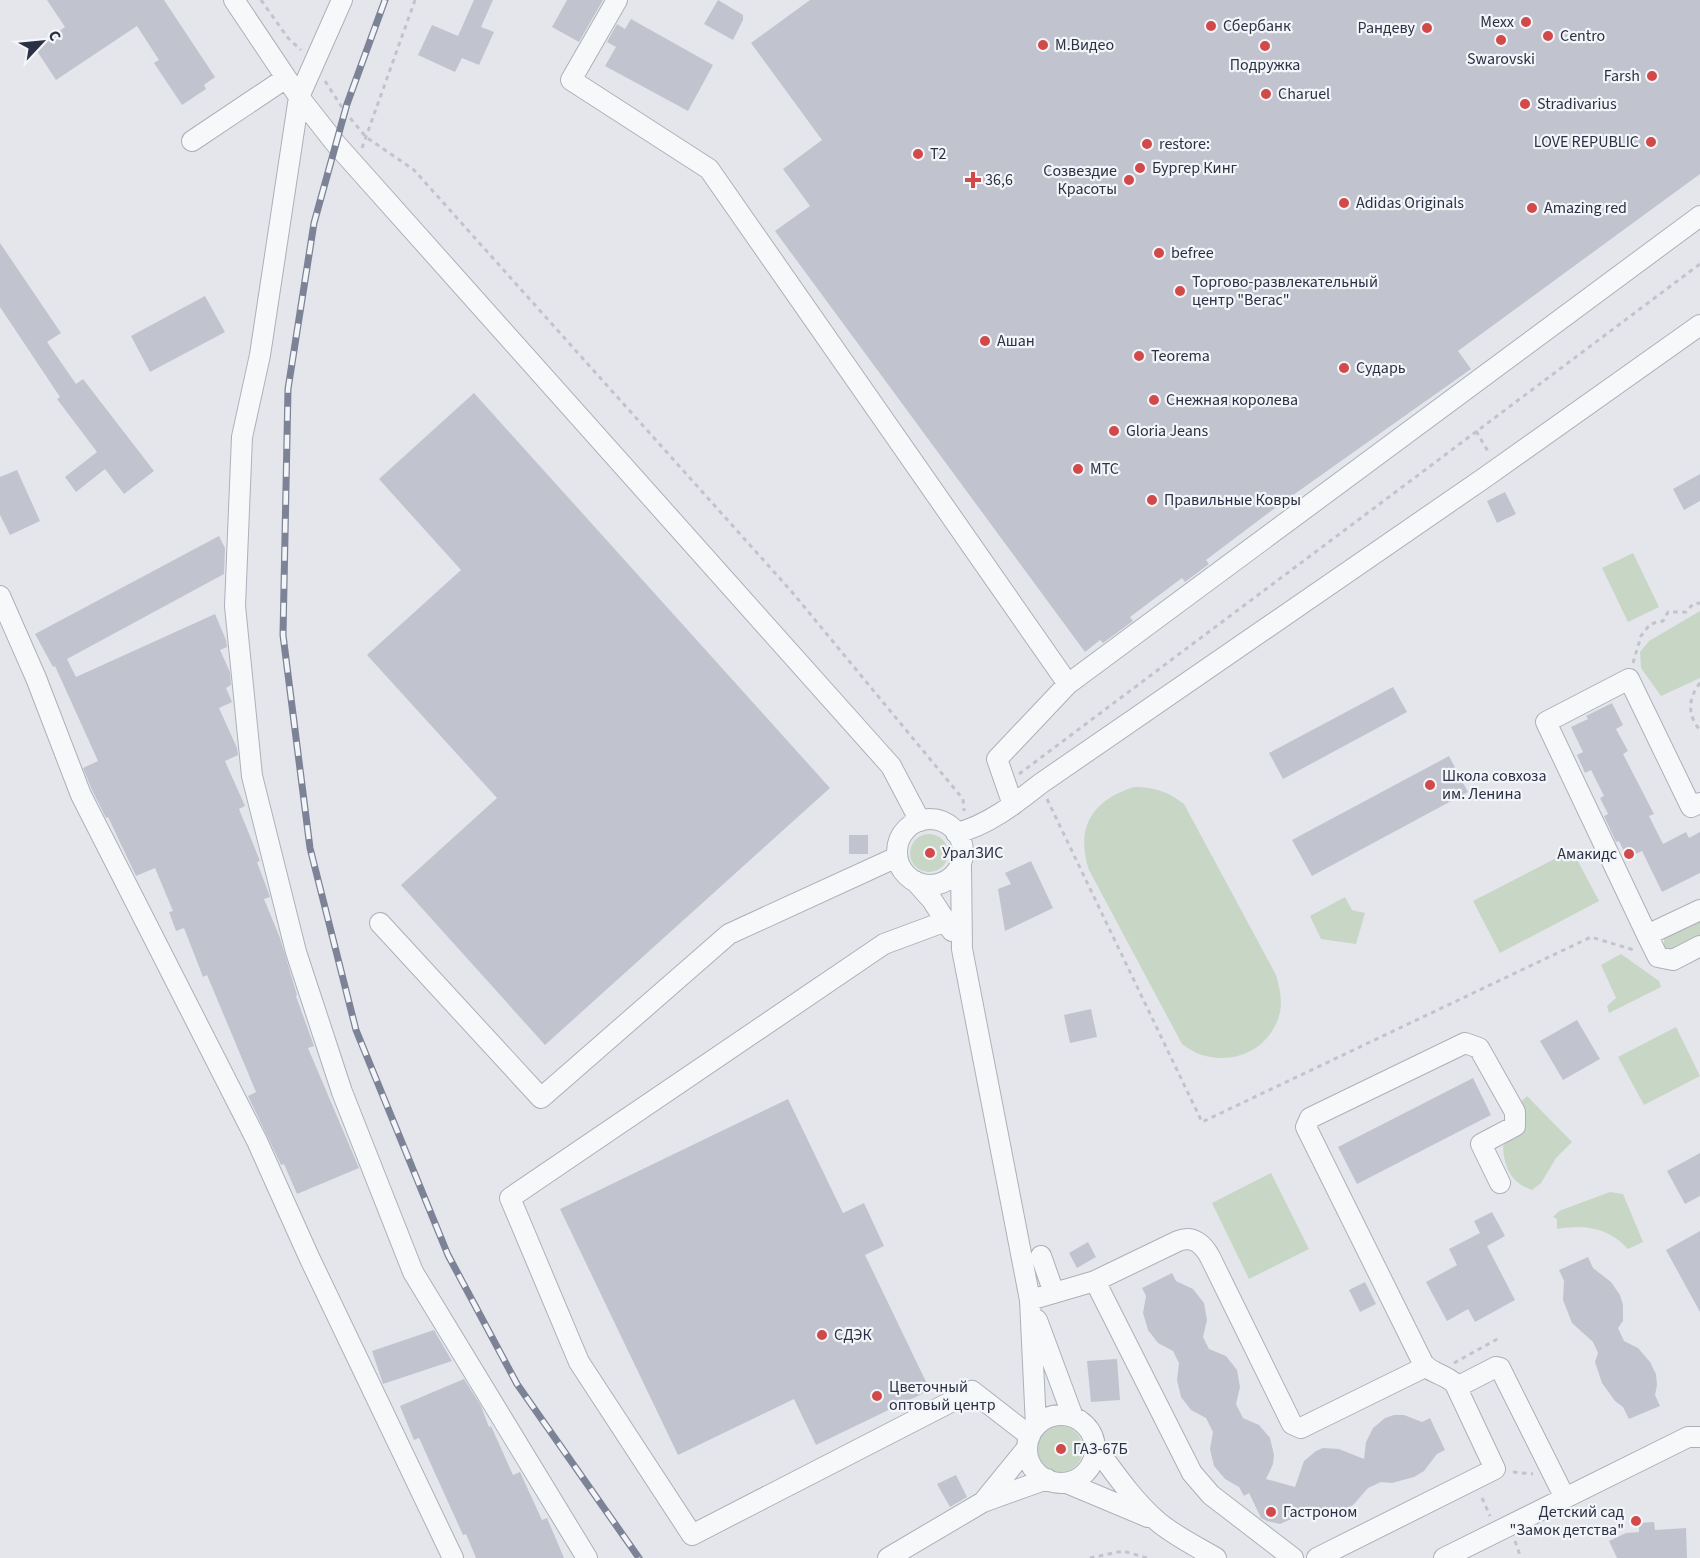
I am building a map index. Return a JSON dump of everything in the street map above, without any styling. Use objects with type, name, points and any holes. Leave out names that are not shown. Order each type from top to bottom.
[{"type":"street","points":[[234,0],[299,97],[356,167],[891,766],[920,821]]},
{"type":"street","points":[[342,0],[299,97],[260,355],[242,436],[234,606],[252,776],[303,974],[342,1092],[413,1272],[587,1558]]},
{"type":"street","points":[[617,0],[571,80],[709,169],[1068,684]]},
{"type":"street","points":[[192,141],[286,78]]},
{"type":"street","points":[[1012,806],[997,759],[1068,684],[1700,216]]},
{"type":"street","points":[[962,831],[1012,806],[1040,784],[1498,468],[1700,325]]},
{"type":"street","points":[[0,596],[36,678],[81,795],[257,1141],[314,1268],[453,1558]]},
{"type":"street","points":[[1700,802],[1691,807],[1629,679],[1546,722],[1658,957],[1673,960],[1700,946]]},
{"type":"street","points":[[961,866],[949,879],[938,884],[926,885],[906,875],[897,857],[900,839],[912,825],[920,821],[930,819],[940,821],[962,831]]},
{"type":"street","points":[[962,831],[962,949],[1030,1300],[1073,1417]]},
{"type":"street","points":[[380,922],[541,1098],[729,934],[897,857]]},
{"type":"street","points":[[915,881],[932,900],[962,949]]},
{"type":"street","points":[[1647,935],[1700,910]]},
{"type":"street","points":[[946,921],[885,944],[510,1198],[579,1362],[692,1534],[972,1391],[1031,1436]]},
{"type":"street","points":[[1317,1558],[1495,1469],[1441,1376],[1306,1126],[1307,1122],[1310,1118],[1465,1042],[1479,1048],[1515,1112],[1515,1126],[1481,1144],[1500,1183]]},
{"type":"street","points":[[1030,1300],[1095,1281],[1185,1238],[1195,1240],[1204,1247],[1210,1257],[1292,1424],[1296,1427],[1300,1428],[1441,1376],[1500,1368],[1565,1498]]},
{"type":"street","points":[[1041,1256],[1054,1293]]},
{"type":"street","points":[[1095,1281],[1192,1473],[1211,1495],[1293,1558]]},
{"type":"street","points":[[1030,1300],[1032,1467],[1040,1476],[1055,1483],[1067,1483],[1082,1477],[1090,1468],[1096,1448]]},
{"type":"street","points":[[983,1502],[1031,1436],[1052,1416],[1073,1417],[1084,1423],[1091,1432],[1096,1448],[1124,1485],[1156,1520],[1180,1538],[1216,1558]]},
{"type":"street","points":[[1444,1558],[1688,1437],[1700,1437]]},
{"type":"street","points":[[888,1558],[983,1502],[1047,1479]]},
{"type":"street","points":[[1067,1483],[1156,1520]]},
{"type":"path","points":[[261,0],[288,38],[314,63],[345,112],[366,137],[414,170],[792,592],[963,799],[962,831]]},
{"type":"path","points":[[356,167],[415,0]]},
{"type":"path","points":[[1006,784],[1700,264]]},
{"type":"path","points":[[1476,431],[1498,468]]},
{"type":"path","points":[[1633,664],[1641,636],[1650,624],[1663,621],[1668,612],[1686,612],[1694,604],[1700,603]]},
{"type":"path","points":[[1700,683],[1693,692],[1690,703],[1691,714],[1700,730]]},
{"type":"path","points":[[1040,784],[1202,1122],[1591,937],[1658,957]]},
{"type":"path","points":[[1441,1376],[1458,1359],[1501,1337]]},
{"type":"path","points":[[1511,1471],[1540,1475]]},
{"type":"path","points":[[1482,1498],[1490,1516]]},
{"type":"path","points":[[1512,1534],[1521,1558]]},
{"type":"path","points":[[1090,1558],[1123,1551],[1147,1558]]},
{"type":"green space","points":[[1633,553],[1659,607],[1628,622],[1602,568]]},
{"type":"green space","points":[[1700,611],[1700,678],[1661,696],[1641,668],[1640,652],[1649,641]]},
{"type":"green space","points":[[1134,787],[1161,791],[1184,804],[1276,975],[1281,1006],[1279,1016],[1267,1037],[1249,1052],[1227,1058],[1214,1058],[1199,1054],[1182,1044],[1089,870],[1084,841],[1090,818],[1107,800]]},
{"type":"green space","points":[[929,834],[942,840],[948,853],[942,866],[929,872],[916,866],[910,853],[916,840]]},
{"type":"green space","points":[[1572,850],[1599,901],[1500,953],[1473,901]]},
{"type":"green space","points":[[1345,897],[1352,910],[1365,913],[1356,944],[1321,939],[1310,916]]},
{"type":"green space","points":[[1700,917],[1700,939],[1669,951],[1664,947],[1664,936]]},
{"type":"green space","points":[[1621,954],[1659,981],[1661,987],[1609,1013],[1607,1006],[1616,998],[1601,965]]},
{"type":"green space","points":[[1676,1027],[1700,1076],[1644,1105],[1618,1057]]},
{"type":"green space","points":[[1527,1096],[1572,1142],[1556,1158],[1541,1183],[1532,1190],[1519,1183],[1510,1173],[1505,1161],[1503,1146],[1513,1134],[1520,1103]]},
{"type":"green space","points":[[1271,1173],[1309,1249],[1249,1279],[1212,1203]]},
{"type":"green space","points":[[1610,1192],[1623,1194],[1643,1242],[1628,1249],[1613,1236],[1596,1229],[1577,1227],[1557,1229],[1557,1219],[1553,1217],[1559,1211]]},
{"type":"green space","points":[[1060,1426],[1076,1433],[1083,1449],[1076,1465],[1060,1472],[1044,1465],[1037,1449],[1044,1433]]},
{"type":"building","points":[[47,0],[164,0],[215,77],[204,85],[206,89],[182,105],[154,63],[159,60],[137,26],[56,80],[35,48],[65,27]]},
{"type":"building","points":[[474,0],[493,0],[481,27],[494,32],[479,65],[462,58],[455,72],[418,55],[432,25],[458,36]]},
{"type":"building","points":[[567,0],[603,0],[579,42],[552,27]]},
{"type":"building","points":[[718,0],[743,15],[743,20],[733,40],[704,24]]},
{"type":"building","name":"Торгово-развлекательный центр \"Вегас\"","points":[[810,0],[1700,0],[1700,174],[1458,351],[1471,369],[1279,505],[1206,560],[1209,564],[1185,582],[1182,578],[1130,617],[1133,621],[1103,643],[1100,640],[1085,652],[775,231],[810,206],[783,169],[822,140],[751,43]]},
{"type":"building","points":[[631,19],[713,65],[688,111],[605,66],[616,47],[607,42],[617,24],[625,29]]},
{"type":"building","points":[[0,243],[61,333],[47,342],[76,384],[83,379],[154,471],[124,494],[105,469],[76,492],[65,477],[97,452],[57,399],[60,397],[0,307]]},
{"type":"building","points":[[205,296],[225,332],[150,372],[131,336]]},
{"type":"building","points":[[474,393],[830,788],[545,1045],[401,885],[497,798],[367,655],[461,570],[379,479]]},
{"type":"building","points":[[17,470],[40,521],[10,535],[0,515],[0,477]]},
{"type":"building","points":[[1700,474],[1700,501],[1684,510],[1673,489]]},
{"type":"building","points":[[1505,492],[1516,514],[1497,523],[1487,501]]},
{"type":"building","points":[[219,536],[225,548],[224,574],[67,659],[76,677],[215,614],[226,640],[227,647],[220,650],[230,672],[231,685],[226,688],[232,702],[219,708],[238,755],[225,761],[245,806],[239,809],[260,861],[257,862],[270,897],[264,899],[280,938],[296,996],[314,1046],[308,1048],[359,1168],[297,1194],[248,1096],[256,1092],[207,975],[203,977],[184,928],[176,931],[169,912],[173,911],[155,868],[136,876],[108,817],[106,818],[92,790],[83,768],[98,761],[55,666],[53,667],[35,634]]},
{"type":"building","points":[[1393,687],[1407,712],[1283,779],[1269,753]]},
{"type":"building","points":[[1612,703],[1623,725],[1616,729],[1628,751],[1623,754],[1654,814],[1649,816],[1663,844],[1686,832],[1689,838],[1700,832],[1700,873],[1662,892],[1642,851],[1627,858],[1619,841],[1616,842],[1604,816],[1608,814],[1600,798],[1604,796],[1591,770],[1585,773],[1577,755],[1583,752],[1571,727],[1588,719],[1586,716]]},
{"type":"building","name":"Школа совхоза им. Ленина","points":[[1449,756],[1468,792],[1312,876],[1292,840]]},
{"type":"building","points":[[849,835],[868,835],[868,854],[849,854]]},
{"type":"building","points":[[1031,861],[1053,908],[1005,931],[998,889],[1011,884],[1005,873]]},
{"type":"building","points":[[1091,1009],[1097,1037],[1070,1043],[1064,1015]]},
{"type":"building","points":[[1577,1020],[1600,1059],[1563,1080],[1540,1041]]},
{"type":"building","points":[[1473,1078],[1491,1115],[1357,1184],[1338,1147]]},
{"type":"building","points":[[788,1099],[843,1213],[864,1203],[884,1246],[865,1255],[930,1390],[816,1445],[794,1399],[678,1455],[560,1209]]},
{"type":"building","points":[[1700,1153],[1700,1196],[1685,1204],[1667,1171]]},
{"type":"building","points":[[1492,1212],[1505,1236],[1487,1246],[1515,1300],[1475,1322],[1468,1309],[1447,1321],[1426,1282],[1457,1265],[1449,1249],[1480,1233],[1474,1221]]},
{"type":"building","points":[[1700,1231],[1700,1312],[1666,1250]]},
{"type":"building","points":[[1088,1242],[1096,1257],[1077,1268],[1069,1253]]},
{"type":"building","points":[[1588,1257],[1593,1268],[1611,1282],[1620,1295],[1623,1305],[1623,1321],[1618,1328],[1624,1341],[1638,1348],[1650,1362],[1656,1374],[1655,1395],[1660,1406],[1629,1419],[1623,1407],[1615,1401],[1602,1383],[1595,1362],[1598,1353],[1593,1342],[1572,1323],[1563,1300],[1564,1281],[1559,1270]]},
{"type":"building","points":[[1172,1273],[1176,1281],[1193,1289],[1204,1303],[1207,1320],[1203,1337],[1209,1349],[1226,1356],[1237,1370],[1240,1387],[1236,1404],[1243,1418],[1259,1425],[1270,1438],[1274,1455],[1273,1464],[1266,1479],[1295,1487],[1304,1461],[1323,1448],[1339,1449],[1364,1459],[1366,1442],[1373,1428],[1385,1418],[1394,1415],[1404,1415],[1422,1422],[1430,1418],[1445,1450],[1437,1454],[1424,1471],[1414,1477],[1392,1483],[1381,1482],[1368,1488],[1346,1510],[1307,1518],[1305,1513],[1280,1524],[1261,1518],[1249,1493],[1244,1496],[1239,1487],[1225,1479],[1214,1466],[1210,1449],[1213,1432],[1206,1418],[1191,1410],[1181,1397],[1177,1380],[1179,1363],[1173,1351],[1158,1343],[1148,1330],[1143,1313],[1146,1296],[1142,1288]]},
{"type":"building","points":[[1365,1282],[1376,1304],[1360,1312],[1349,1290]]},
{"type":"building","points":[[434,1330],[452,1361],[383,1384],[372,1351]]},
{"type":"building","points":[[1117,1359],[1120,1400],[1091,1402],[1087,1361]]},
{"type":"building","points":[[464,1379],[481,1406],[513,1475],[520,1472],[542,1520],[547,1518],[564,1558],[476,1558],[466,1534],[463,1535],[419,1438],[414,1440],[400,1406]]},
{"type":"building","points":[[956,1475],[967,1497],[950,1507],[937,1484]]},
{"type":"building","points":[[1654,1522],[1655,1530],[1686,1528],[1687,1558],[1617,1558],[1609,1541],[1626,1533],[1639,1532],[1639,1523]]},
{"type":"railway","points":[[385,0],[347,104],[314,223],[288,389],[283,635],[310,848],[356,1030],[448,1255],[517,1384],[639,1558]]},
{"type":"place","name":"Mexx","points":[[1526,22]]},
{"type":"place","name":"Сбербанк","points":[[1211,26]]},
{"type":"place","name":"Рандеву","points":[[1427,28]]},
{"type":"place","name":"Centro","points":[[1548,36]]},
{"type":"place","name":"Swarovski","points":[[1501,40]]},
{"type":"place","name":"М.Видео","points":[[1043,45]]},
{"type":"place","name":"Подружка","points":[[1265,46]]},
{"type":"place","name":"Farsh","points":[[1652,76]]},
{"type":"place","name":"Charuel","points":[[1266,94]]},
{"type":"place","name":"Stradivarius","points":[[1525,104]]},
{"type":"place","name":"LOVE REPUBLIC","points":[[1651,142]]},
{"type":"place","name":"restore:","points":[[1147,144]]},
{"type":"place","name":"T2","points":[[918,154]]},
{"type":"place","name":"Бургер Кинг","points":[[1140,168]]},
{"type":"place","name":"36,6","points":[[973,180]]},
{"type":"place","name":"Созвездие Красоты","points":[[1129,180]]},
{"type":"place","name":"Adidas Originals","points":[[1344,203]]},
{"type":"place","name":"Amazing red","points":[[1532,208]]},
{"type":"place","name":"befree","points":[[1159,253]]},
{"type":"place","name":"Торгово-развлекательный центр \"Вегас\"","points":[[1180,291]]},
{"type":"place","name":"Ашан","points":[[985,341]]},
{"type":"place","name":"Teorema","points":[[1139,356]]},
{"type":"place","name":"Сударь","points":[[1344,368]]},
{"type":"place","name":"Снежная королева","points":[[1154,400]]},
{"type":"place","name":"Gloria Jeans","points":[[1114,431]]},
{"type":"place","name":"МТС","points":[[1078,469]]},
{"type":"place","name":"Правильные Ковры","points":[[1152,500]]},
{"type":"place","name":"Школа совхоза им. Ленина","points":[[1430,785]]},
{"type":"place","name":"УралЗИС","points":[[930,853]]},
{"type":"place","name":"Амакидс","points":[[1629,854]]},
{"type":"place","name":"СДЭК","points":[[822,1335]]},
{"type":"place","name":"Цветочный оптовый центр","points":[[877,1396]]},
{"type":"place","name":"ГАЗ-67Б","points":[[1061,1449]]},
{"type":"place","name":"Гастроном","points":[[1271,1512]]},
{"type":"place","name":"Детский сад \"Замок детства\"","points":[[1636,1521]]}]
